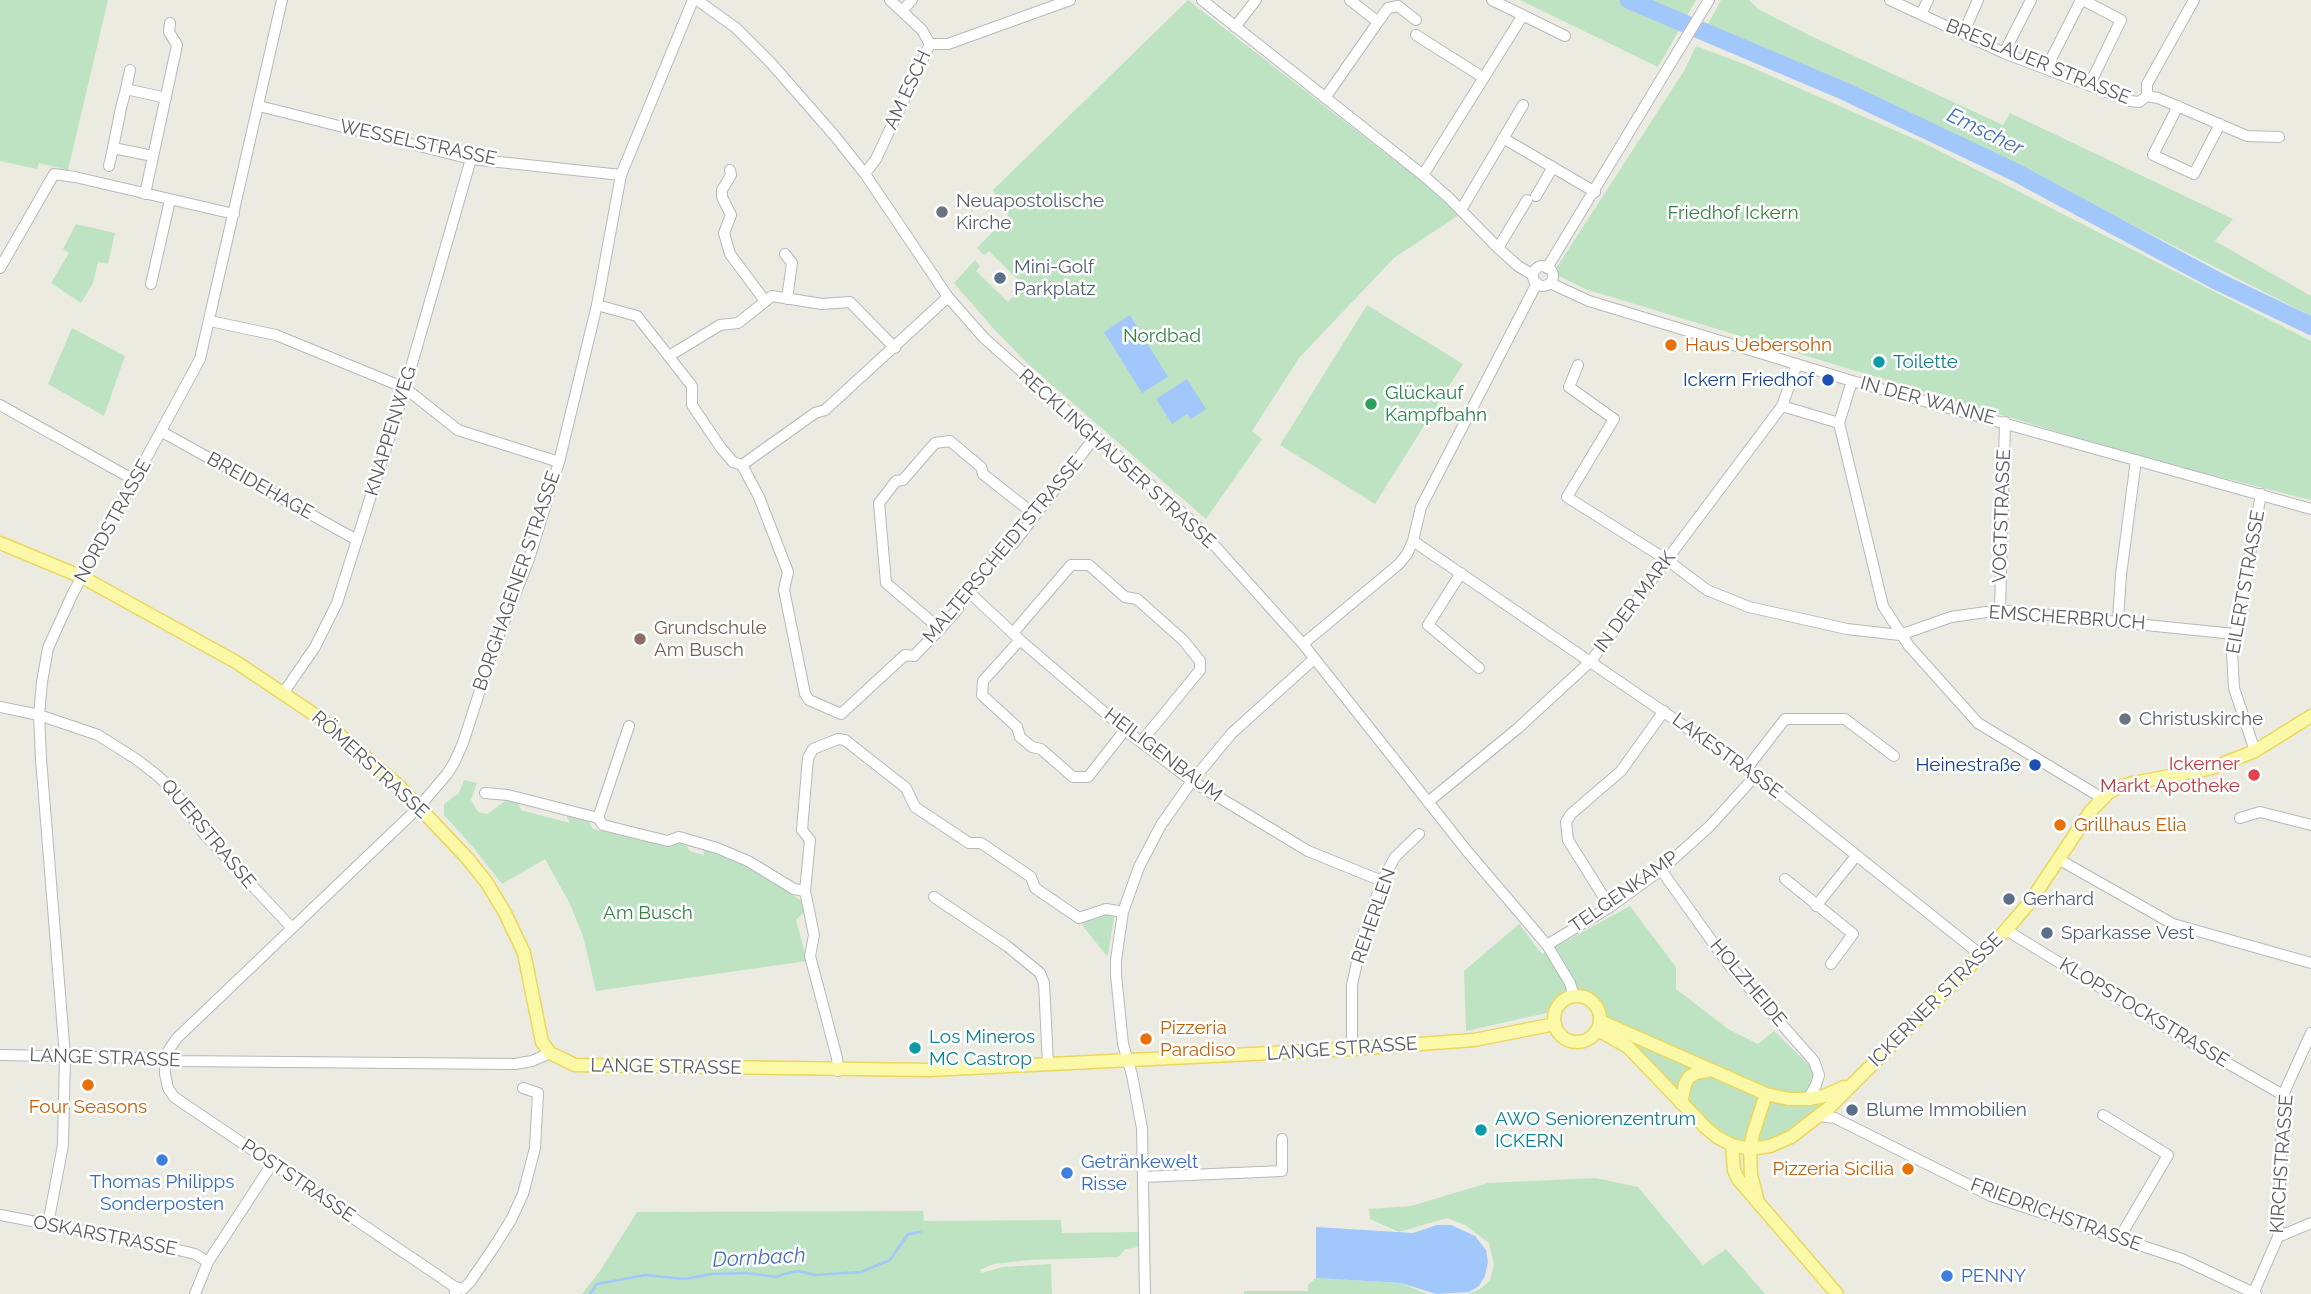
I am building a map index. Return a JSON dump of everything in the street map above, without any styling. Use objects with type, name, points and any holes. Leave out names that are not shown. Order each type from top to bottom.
[{"type":"main road","name":"RÖMERSTRASSE","points":[[0,543],[82,577],[164,621],[284,692],[344,737],[418,808],[476,869],[505,913],[524,953],[538,1030],[550,1053]]},
{"type":"main road","name":"ICKERNER STRASSE","points":[[1750,1149],[1770,1146],[1791,1137],[1819,1116],[1856,1080],[2006,930],[2030,902],[2057,859],[2102,798],[2119,787],[2212,768],[2255,751],[2311,716]]},
{"type":"main road","points":[[1574,997],[1559,1006],[1556,1012],[1555,1024],[1562,1036],[1574,1042],[1588,1040],[1599,1025]]},
{"type":"main road","name":"RECKLINGHAUSER STRASSE","points":[[1574,997],[1592,1002],[1599,1014],[1599,1025]]},
{"type":"main road","name":"LANGE STRASSE","points":[[550,1053],[583,1066],[929,1070],[1352,1049],[1474,1040],[1555,1024]]},
{"type":"main road","name":"RECKLINGHAUSER STRASSE","points":[[1599,1025],[1766,1094]]},
{"type":"main road","name":"RECKLINGHAUSER STRASSE","points":[[1599,1025],[1628,1047],[1705,1127],[1732,1145],[1750,1149]]},
{"type":"main road","points":[[1681,1103],[1689,1077],[1712,1070]]},
{"type":"main road","name":"ICKERNER STRASSE","points":[[1766,1094],[1789,1099],[1808,1099],[1836,1092],[1856,1080]]},
{"type":"main road","points":[[1757,1198],[1751,1175],[1750,1149],[1766,1094]]},
{"type":"main road","points":[[1732,1145],[1734,1170],[1738,1179],[1838,1294]]},
{"type":"street","name":"NORDSTRASSE","points":[[48,1224],[63,1145],[65,1056],[39,715],[48,649],[82,577],[196,370],[210,321],[282,0]]},
{"type":"street","name":"RECKLINGHAUSER STRASSE","points":[[695,0],[736,28],[771,63],[865,174],[948,297],[1001,354],[1197,526],[1303,644],[1428,802],[1547,945],[1570,984],[1574,997]]},
{"type":"street","name":"BORGHAGENER STRASSE","points":[[165,1060],[177,1038],[418,808],[447,774],[463,743],[493,650],[529,559],[559,462],[597,305],[621,175],[695,0]]},
{"type":"street","name":"AM ESCH","points":[[865,174],[876,159],[930,44],[922,30],[890,0]]},
{"type":"street","points":[[902,11],[912,0]]},
{"type":"street","points":[[930,44],[948,44],[1070,0]]},
{"type":"street","points":[[1202,0],[1423,175],[1498,248],[1542,286],[1550,283],[1552,275],[1548,268]]},
{"type":"street","points":[[1235,27],[1256,0]]},
{"type":"street","points":[[1350,0],[1378,22]]},
{"type":"street","points":[[1492,0],[1564,36]]},
{"type":"street","points":[[1548,268],[1709,0]]},
{"type":"street","name":"BRESLAUER STRASSE","points":[[1890,0],[2004,53],[2130,101],[2139,102],[2147,96],[2158,97],[2247,136],[2278,137]]},
{"type":"street","points":[[1921,14],[1928,0]]},
{"type":"street","points":[[1963,34],[1978,0]]},
{"type":"street","points":[[2004,53],[2031,0]]},
{"type":"street","points":[[2046,69],[2082,0],[2121,20],[2090,84]]},
{"type":"street","name":"BRESLAUER STRASSE","points":[[2147,96],[2147,83],[2194,0]]},
{"type":"street","points":[[1325,98],[1388,8],[1398,6],[1416,20]]},
{"type":"street","points":[[1423,175],[1523,15]]},
{"type":"street","points":[[145,194],[177,45],[169,32],[170,23]]},
{"type":"street","points":[[1416,35],[1484,78]]},
{"type":"street","points":[[109,166],[130,70]]},
{"type":"street","points":[[126,89],[166,98]]},
{"type":"street","points":[[1461,210],[1523,105]]},
{"type":"street","name":"WESSELSTRASSE","points":[[259,106],[471,159],[621,175]]},
{"type":"street","points":[[2178,106],[2153,155],[2194,174],[2220,124]]},
{"type":"street","points":[[1503,138],[1595,192]]},
{"type":"street","points":[[113,148],[153,156]]},
{"type":"street","name":"KNAPPENWEG","points":[[284,692],[326,628],[337,603],[405,388],[471,159]]},
{"type":"street","points":[[1498,248],[1553,167]]},
{"type":"street","points":[[730,170],[731,175],[722,190],[722,197],[731,215],[724,233],[730,254],[765,301]]},
{"type":"street","points":[[0,268],[54,174],[234,214]]},
{"type":"street","points":[[151,284],[170,200]]},
{"type":"street","points":[[785,254],[792,263],[787,299]]},
{"type":"street","points":[[1303,644],[1399,564],[1413,541],[1421,507],[1539,267],[1548,268]]},
{"type":"street","name":"IN DER WANNE","points":[[1550,283],[1589,301],[1852,381],[2311,509]]},
{"type":"street","points":[[669,356],[720,325],[738,323],[772,296],[822,304],[850,302],[895,348]]},
{"type":"street","points":[[597,305],[637,316],[692,386],[692,405],[721,447],[733,462],[742,465],[815,413],[825,410],[948,297]]},
{"type":"street","points":[[210,321],[276,335],[405,388],[458,430],[559,462]]},
{"type":"street","name":"IN DER MARK","points":[[1428,802],[1517,729],[1591,661],[1782,406],[1797,364]]},
{"type":"street","name":"EMSCHERBRUCH","points":[[1578,365],[1569,387],[1614,419],[1567,498],[1667,561],[1707,590],[1749,607],[1847,629],[1900,635],[1951,617],[2000,610],[2234,634]]},
{"type":"street","points":[[1852,381],[1839,423],[1882,606],[1900,635],[1978,723],[2102,798]]},
{"type":"street","points":[[0,405],[136,481]]},
{"type":"street","points":[[1782,406],[1839,423]]},
{"type":"street","name":"VOGTSTRASSE","points":[[2000,610],[2005,422]]},
{"type":"street","name":"BREIDEHAGE","points":[[162,432],[357,540]]},
{"type":"street","name":"MALTERSCHEIDTSTRASSE","points":[[742,465],[759,497],[788,572],[784,590],[805,694],[809,700],[838,713],[846,712],[905,655],[914,656],[940,629],[1005,545],[1013,544],[1096,437]]},
{"type":"street","points":[[940,629],[886,583],[879,503],[896,481],[904,480],[934,443],[950,441],[981,467],[983,474],[1035,515]]},
{"type":"street","points":[[2118,620],[2136,460]]},
{"type":"street","name":"EILERTSTRASSE","points":[[2255,751],[2234,688],[2232,652],[2261,494]]},
{"type":"street","name":"LAKESTRASSE","points":[[1413,541],[1752,772],[1981,955]]},
{"type":"street","points":[[1125,730],[1088,777],[1073,777],[1041,749],[1032,747],[1020,737],[1017,727],[982,695],[983,681],[1071,565],[1089,565],[1125,597],[1137,599],[1183,639],[1200,660],[1200,670],[1141,742]]},
{"type":"street","points":[[1461,573],[1428,625],[1479,668]]},
{"type":"street","name":"HEILIGENBAUM","points":[[968,591],[1016,637],[1125,730],[1192,781],[1308,851],[1382,881]]},
{"type":"street","points":[[1145,1294],[1142,1128],[1123,1044],[1116,960],[1123,912],[1139,867],[1161,825],[1192,781],[1232,733],[1314,659]]},
{"type":"street","name":"QUERSTRASSE","points":[[0,707],[39,715],[98,735],[136,759],[177,795],[204,834],[291,927]]},
{"type":"street","points":[[1610,906],[1568,840],[1566,822],[1571,814],[1621,771],[1664,711]]},
{"type":"street","name":"TELGENKAMP","points":[[1547,945],[1661,870],[1710,826],[1752,772],[1784,719],[1845,719],[1894,755]]},
{"type":"street","points":[[598,818],[629,726]]},
{"type":"street","points":[[838,1071],[837,1058],[810,956],[814,935],[805,891],[810,840],[802,830],[808,758],[813,749],[841,739],[906,788],[915,807],[970,843],[981,843],[1031,877],[1035,888],[1079,918],[1111,908],[1123,912]]},
{"type":"street","points":[[485,793],[509,795],[598,818],[603,825],[668,841],[679,837],[717,848],[748,861],[794,889],[805,891]]},
{"type":"street","points":[[2240,818],[2260,812],[2311,825]]},
{"type":"street","name":"REHERLEN","points":[[1352,1049],[1352,985],[1357,958],[1382,881],[1395,857],[1419,834]]},
{"type":"street","points":[[1816,906],[1856,856]]},
{"type":"street","points":[[2057,859],[2173,924],[2311,963]]},
{"type":"street","name":"HOLZHEIDE","points":[[1661,870],[1729,965],[1814,1061],[1819,1075],[1808,1099]]},
{"type":"street","points":[[1785,879],[1853,933],[1831,964]]},
{"type":"street","points":[[934,897],[1007,946],[1040,973],[1044,983],[1048,1065]]},
{"type":"street","name":"KLOPSTOCKSTRASSE","points":[[2006,930],[2283,1095]]},
{"type":"street","name":"KIRCHSTRASSE","points":[[2254,1293],[2278,1237],[2283,1095],[2311,1033]]},
{"type":"street","name":"LANGE STRASSE","points":[[0,1055],[165,1060],[522,1063],[550,1053]]},
{"type":"street","name":"POSTSTRASSE","points":[[165,1060],[165,1074],[174,1097],[455,1291]]},
{"type":"street","points":[[455,1291],[463,1289],[470,1282],[511,1220],[523,1194],[535,1148],[538,1093],[523,1088]]},
{"type":"street","points":[[2103,1115],[2168,1155],[2119,1239]]},
{"type":"street","name":"FRIEDRICHSTRASSE","points":[[1819,1116],[1835,1118],[1991,1196],[2182,1259],[2254,1293]]},
{"type":"street","points":[[1143,1177],[1282,1171],[1282,1139]]},
{"type":"street","points":[[195,1294],[208,1262],[272,1164]]},
{"type":"street","name":"OSKARSTRASSE","points":[[0,1215],[195,1254],[208,1262]]},
{"type":"street","points":[[2278,1237],[2311,1223]]},
{"type":"green space","points":[[0,0],[108,0],[68,170],[39,163],[37,169],[0,161]]},
{"type":"green space","name":"Nordbad","points":[[1188,0],[1420,180],[1459,215],[1394,258],[1299,358],[1252,431],[1262,439],[1206,519],[1028,364],[954,283],[975,260],[980,266],[976,271],[1008,302],[1024,286],[989,251],[984,255],[977,248],[1008,216],[993,190]]},
{"type":"green space","points":[[1520,0],[1696,0],[1658,67]]},
{"type":"green space","points":[[1721,0],[1749,0],[1758,9],[1813,37],[2003,125],[2010,113],[2233,219],[2215,241],[2311,296],[2311,316],[1945,129],[1707,26]]},
{"type":"green space","name":"Friedhof Ickern","points":[[1696,46],[1744,64],[1926,144],[2311,341],[2311,500],[2144,458],[1585,289],[1553,273],[1684,71]]},
{"type":"green space","points":[[76,224],[115,233],[108,264],[98,262],[93,283],[81,303],[51,283],[69,253],[63,249]]},
{"type":"green space","name":"Glückauf Kampfbahn","points":[[1367,305],[1463,364],[1375,504],[1280,445]]},
{"type":"green space","points":[[72,328],[125,356],[104,416],[48,384]]},
{"type":"green space","name":"Am Busch","points":[[464,780],[477,783],[471,800],[478,812],[487,814],[507,800],[518,803],[521,810],[570,823],[566,815],[588,820],[593,829],[670,847],[682,842],[686,843],[689,851],[704,855],[703,848],[748,865],[803,902],[806,910],[796,920],[807,961],[596,991],[583,936],[570,904],[545,859],[502,884],[444,815],[444,804],[459,793]]},
{"type":"green space","points":[[1630,906],[1676,967],[1676,989],[1728,1029],[1758,1044],[1774,1031],[1811,1067],[1814,1075],[1810,1085],[1823,1107],[1786,1135],[1763,1143],[1722,1135],[1637,1048],[1605,1028],[1607,1017],[1603,1008],[1586,992],[1560,997],[1551,1012],[1466,1031],[1464,971],[1519,924],[1542,954]]},
{"type":"green space","points":[[1106,913],[1114,917],[1108,955],[1082,925],[1083,922]]},
{"type":"green space","points":[[1596,1178],[1638,1187],[1703,1265],[1726,1249],[1765,1294],[1468,1294],[1480,1289],[1490,1280],[1494,1265],[1489,1243],[1465,1225],[1447,1218],[1399,1232],[1370,1219],[1369,1209],[1411,1206],[1488,1183]]},
{"type":"green space","points":[[923,1211],[924,1221],[1061,1220],[1062,1233],[1139,1232],[1139,1247],[1126,1249],[1118,1257],[1029,1260],[994,1264],[980,1270],[982,1273],[1002,1267],[1051,1264],[1052,1294],[582,1294],[600,1271],[637,1212]]},
{"type":"green space","points":[[1316,1278],[1401,1283],[1427,1294],[1244,1294],[1244,1291],[1308,1291],[1308,1285]]},
{"type":"water","points":[[1130,315],[1168,377],[1142,393],[1104,332]]},
{"type":"water","points":[[1187,379],[1206,409],[1191,419],[1187,414],[1172,424],[1156,399]]},
{"type":"water","points":[[1437,1225],[1451,1225],[1475,1236],[1486,1250],[1488,1262],[1485,1276],[1479,1286],[1469,1292],[1436,1294],[1401,1283],[1316,1278],[1316,1227],[1413,1233]]},
{"type":"waterway","name":"Emscher","points":[[1629,0],[1844,91],[2015,172],[2219,282],[2311,326]]},
{"type":"waterway","name":"Dornbach","points":[[590,1294],[597,1284],[645,1275],[684,1279],[712,1274],[747,1273],[777,1277],[798,1271],[815,1275],[861,1272],[890,1260],[908,1234],[920,1232]]},
{"type":"place","name":"Neuapostolische Kirche","points":[[942,212]]},
{"type":"place","name":"Mini-Golf Parkplatz","points":[[1000,278]]},
{"type":"place","name":"Haus Uebersohn","points":[[1671,345]]},
{"type":"place","name":"Toilette","points":[[1879,362]]},
{"type":"place","name":"Ickern Friedhof","points":[[1828,380]]},
{"type":"place","name":"Glückauf Kampfbahn","points":[[1371,404]]},
{"type":"place","name":"Grundschule Am Busch","points":[[640,639]]},
{"type":"place","name":"Christuskirche","points":[[2125,719]]},
{"type":"place","name":"Heinestraße","points":[[2035,765]]},
{"type":"place","name":"Ickerner Markt Apotheke","points":[[2254,775]]},
{"type":"place","name":"Grillhaus Elia","points":[[2060,825]]},
{"type":"place","name":"Gerhard","points":[[2009,899]]},
{"type":"place","name":"Sparkasse Vest","points":[[2047,933]]},
{"type":"place","name":"Pizzeria Paradiso","points":[[1146,1039]]},
{"type":"place","name":"Los Mineros MC Castrop","points":[[915,1048]]},
{"type":"place","name":"Four Seasons","points":[[88,1085]]},
{"type":"place","name":"Blume Immobilien","points":[[1852,1110]]},
{"type":"place","name":"AWO Seniorenzentrum ICKERN","points":[[1481,1130]]},
{"type":"place","name":"Thomas Philipps Sonderposten","points":[[162,1160]]},
{"type":"place","name":"Pizzeria Sicilia","points":[[1908,1169]]},
{"type":"place","name":"Getränkewelt Risse","points":[[1067,1173]]},
{"type":"place","name":"PENNY","points":[[1947,1276]]}]
